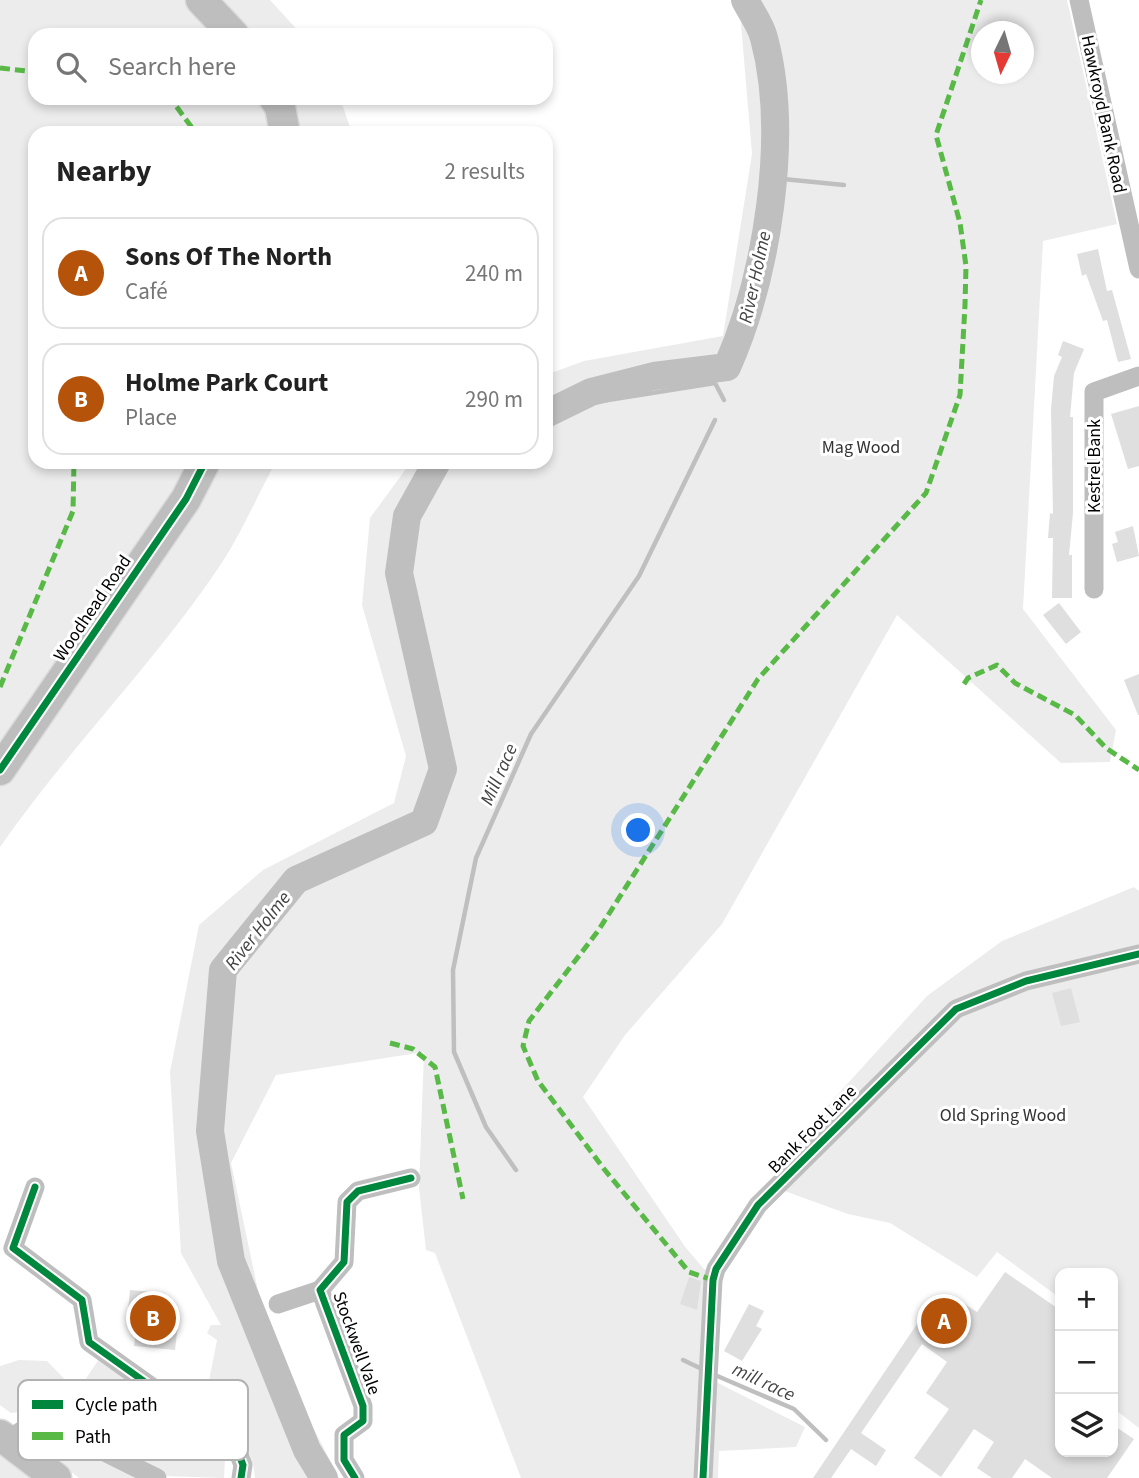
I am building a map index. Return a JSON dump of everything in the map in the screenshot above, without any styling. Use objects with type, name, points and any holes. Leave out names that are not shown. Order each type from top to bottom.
[{"type":"main road","points":[[201,0],[227,28]]},
{"type":"main road","points":[[279,105],[284,126]]},
{"type":"main road","name":"Woodhead Road","points":[[0,770],[186,499],[201,469]]},
{"type":"main road","points":[[4,1438],[18,1449]]},
{"type":"main road","points":[[33,1460],[56,1478]]},
{"type":"street","name":"Hawkroyd Bank Road","points":[[1079,0],[1139,269]]},
{"type":"street","name":"Kestrel Bank","points":[[1094,589],[1094,392],[1139,376]]},
{"type":"street","name":"Bank Foot Lane","points":[[703,1478],[716,1269],[758,1205],[956,1009],[1026,981],[1139,954]]},
{"type":"street","name":"Stockwell Vale","points":[[355,1478],[344,1460],[344,1435],[363,1421],[363,1406],[320,1290],[344,1262],[347,1202],[358,1191],[411,1178]]},
{"type":"street","points":[[35,1187],[13,1248],[82,1300],[89,1342],[142,1380]]},
{"type":"street","points":[[278,1304],[320,1290]]},
{"type":"street","points":[[121,1460],[157,1478]]},
{"type":"street","points":[[241,1460],[241,1478]]},
{"type":"green space","points":[[0,0],[270,0],[296,28],[28,28],[28,105],[342,105],[350,126],[28,126],[28,469],[272,469],[223,561],[197,598],[0,847]]},
{"type":"green space","name":"Mag Wood","points":[[739,0],[1067,0],[1117,224],[1043,241],[1023,609],[1116,730],[1110,762],[1061,763],[897,615],[722,924],[625,1035],[583,1097],[686,1248],[704,1269],[720,1273],[716,1382],[805,1427],[796,1447],[719,1451],[718,1478],[521,1478],[435,1253],[426,1250],[419,1188],[424,1052],[276,1075],[231,1163],[259,1295],[313,1427],[339,1478],[255,1478],[248,1451],[248,1380],[209,1380],[217,1340],[207,1333],[211,1325],[221,1325],[181,1253],[170,1072],[199,925],[263,870],[394,803],[406,756],[362,605],[370,518],[406,469],[553,469],[553,372],[584,361],[723,336],[752,154]]},
{"type":"green space","name":"Old Spring Wood","points":[[1134,887],[1139,891],[1139,1428],[1118,1412],[1118,1268],[1055,1268],[1055,1294],[997,1252],[977,1277],[890,1223],[848,1214],[768,1185],[811,1124],[927,996],[1002,941]]},
{"type":"green space","points":[[99,1359],[130,1380],[85,1380]]},
{"type":"green space","points":[[19,1360],[47,1361],[65,1380],[18,1380],[18,1412],[11,1413],[0,1405],[0,1366]]},
{"type":"green space","points":[[0,1455],[30,1478],[0,1478]]},
{"type":"green space","points":[[56,1460],[101,1460],[137,1478],[79,1478]]},
{"type":"green space","points":[[131,1460],[225,1460],[224,1478],[162,1476]]},
{"type":"building","points":[[1098,249],[1107,291],[1112,290],[1131,359],[1118,362],[1107,320],[1103,321],[1086,274],[1082,276],[1077,254]]},
{"type":"building","points":[[1063,341],[1084,349],[1074,373],[1070,417],[1073,417],[1073,513],[1069,555],[1072,555],[1072,598],[1052,598],[1053,538],[1048,538],[1050,513],[1053,514],[1051,409],[1054,376],[1062,357],[1058,355]]},
{"type":"building","points":[[1139,406],[1139,466],[1128,469],[1111,414]]},
{"type":"building","points":[[1133,526],[1139,556],[1117,562],[1112,544],[1118,542],[1115,532]]},
{"type":"building","points":[[1059,603],[1081,632],[1066,644],[1043,615]]},
{"type":"building","points":[[1139,674],[1139,715],[1138,715],[1124,680]]},
{"type":"building","points":[[1071,988],[1080,1022],[1061,1026],[1052,993]]},
{"type":"building","points":[[1005,1272],[1055,1307],[1055,1457],[1118,1457],[1118,1428],[1134,1439],[1107,1478],[1052,1478],[1025,1459],[1012,1478],[992,1478],[977,1468],[994,1442],[974,1429],[941,1477],[914,1458],[949,1409],[926,1393],[947,1362],[922,1344],[861,1433],[886,1450],[876,1466],[851,1449],[831,1478],[813,1478],[919,1321],[932,1330],[954,1297],[977,1312]]},
{"type":"building","points":[[689,1277],[701,1281],[697,1310],[680,1304]]},
{"type":"building","points":[[130,1290],[165,1293],[162,1313],[179,1315],[175,1350],[134,1346],[137,1322],[127,1321]]},
{"type":"building","points":[[749,1304],[764,1311],[756,1326],[762,1329],[742,1361],[724,1351]]},
{"type":"waterway","name":"River Holme","points":[[553,411],[591,392],[654,376],[727,367],[741,331],[763,249],[774,161],[772,76],[763,33],[745,0]]},
{"type":"waterway","points":[[773,178],[844,185]]},
{"type":"waterway","name":"Mill race","points":[[564,407],[715,383],[724,400]]},
{"type":"waterway","name":"Mill race","points":[[516,1170],[486,1127],[454,1052],[453,970],[476,858],[531,734],[639,576],[715,420]]},
{"type":"waterway","name":"River Holme","points":[[324,1478],[307,1450],[231,1261],[210,1131],[223,970],[296,880],[424,822],[443,769],[399,573],[407,516],[433,469]]},
{"type":"waterway","name":"mill race","points":[[683,1360],[704,1370]]},
{"type":"waterway","name":"mill race","points":[[715,1375],[794,1409],[826,1440]]},
{"type":"marked path","points":[[713,1280],[689,1272],[604,1169],[538,1081],[523,1046],[529,1021],[598,931],[758,679],[926,493],[960,395],[965,305],[966,266],[960,223],[936,135],[981,0]]},
{"type":"marked path","points":[[0,68],[28,71]]},
{"type":"marked path","points":[[175,105],[191,126]]},
{"type":"marked path","points":[[0,687],[73,511],[74,469]]},
{"type":"marked path","points":[[964,684],[968,678],[997,665],[1015,683],[1075,715],[1106,748],[1139,770]]},
{"type":"marked path","points":[[390,1043],[413,1049],[435,1067],[463,1199]]},
{"type":"cycle path","points":[[0,770],[186,499],[201,469]]},
{"type":"cycle path","points":[[703,1478],[713,1280],[716,1269],[758,1205],[956,1009],[1026,981],[1139,954]]},
{"type":"cycle path","points":[[355,1478],[344,1460],[344,1435],[363,1421],[363,1406],[320,1290],[344,1262],[347,1202],[358,1191],[411,1178]]},
{"type":"cycle path","points":[[35,1187],[13,1248],[82,1300],[89,1342],[142,1380]]},
{"type":"cycle path","points":[[241,1460],[241,1478]]},
{"type":"place","name":"Holme Park Court","points":[[153,1318]]},
{"type":"place","name":"Sons Of The North","points":[[944,1321]]}]
